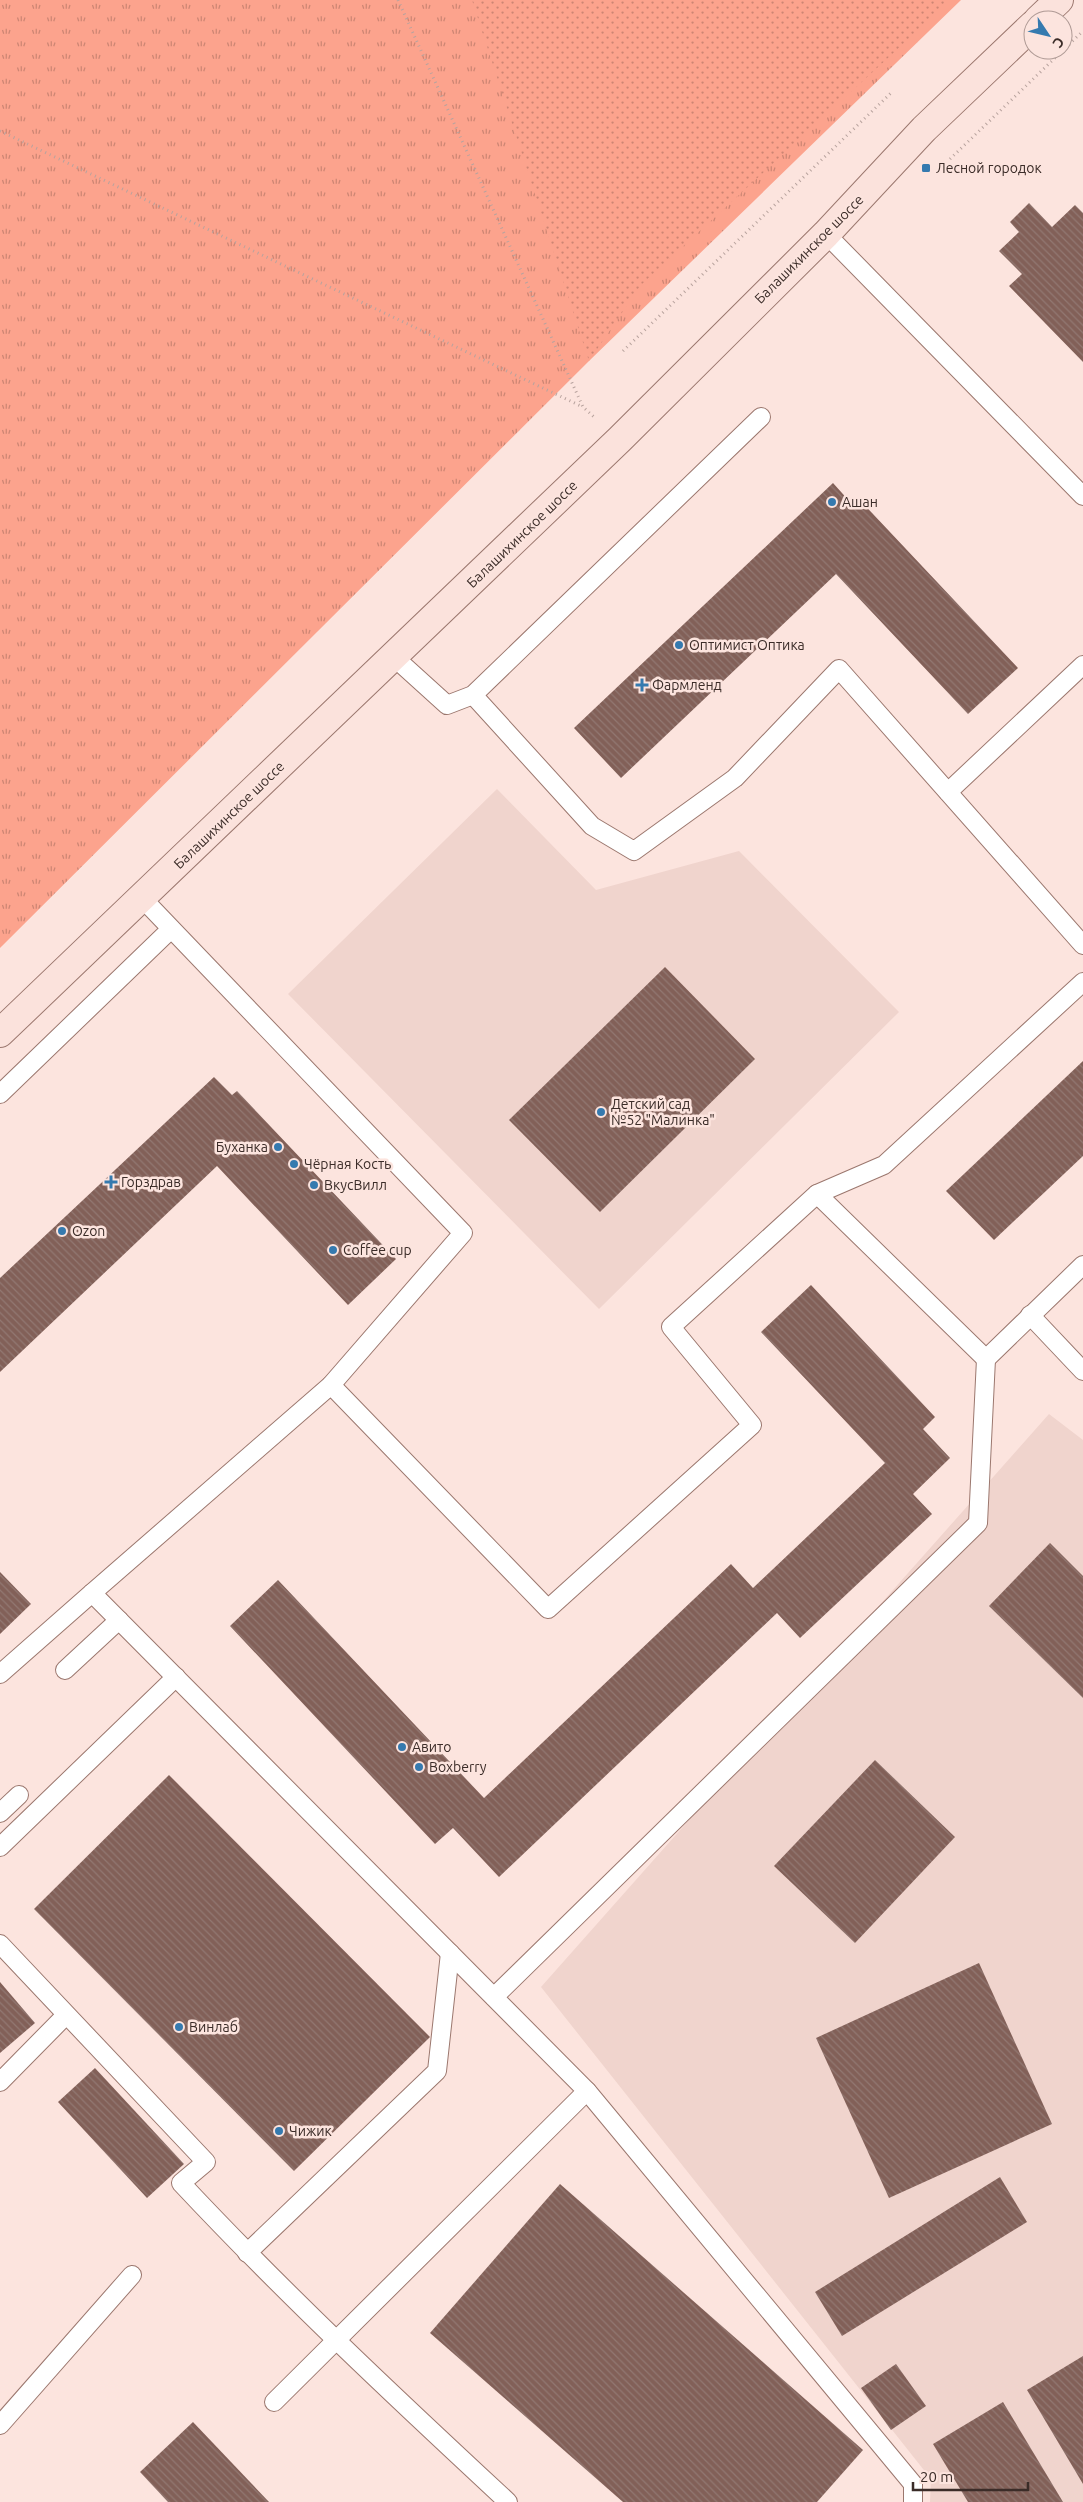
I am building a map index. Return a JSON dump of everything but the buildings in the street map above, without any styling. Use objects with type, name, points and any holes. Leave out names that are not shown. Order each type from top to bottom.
[{"type":"main road","points":[[1048,10],[1059,0]]},
{"type":"main road","name":"Балашихинское шоссе","points":[[0,1033],[620,439],[826,234],[924,129],[1023,35]]},
{"type":"lane","points":[[826,234],[1083,496]]},
{"type":"lane","points":[[394,657],[447,705],[473,695],[761,417]]},
{"type":"lane","points":[[948,792],[1083,665]]},
{"type":"lane","points":[[473,695],[592,826],[634,851],[736,778],[839,669],[1083,945]]},
{"type":"lane","points":[[0,1674],[331,1385],[463,1233],[142,898]]},
{"type":"lane","points":[[0,1094],[171,929]]},
{"type":"lane","points":[[331,1385],[548,1609],[752,1425],[671,1327],[818,1194],[884,1165],[1083,982]]},
{"type":"lane","points":[[818,1194],[986,1359]]},
{"type":"lane","points":[[494,1997],[978,1522],[986,1359],[1083,1264]]},
{"type":"lane","points":[[1030,1315],[1083,1371]]},
{"type":"lane","points":[[92,1593],[587,2091],[914,2484],[913,2502]]},
{"type":"lane","points":[[65,1670],[119,1620]]},
{"type":"lane","points":[[0,1847],[176,1677]]},
{"type":"lane","points":[[0,1814],[19,1795]]},
{"type":"lane","points":[[0,1944],[206,2162],[181,2183],[247,2253],[335,2341],[508,2502]]},
{"type":"lane","points":[[247,2253],[437,2071],[450,1952]]},
{"type":"lane","points":[[0,2082],[66,2014]]},
{"type":"lane","points":[[274,2402],[587,2091]]},
{"type":"lane","points":[[0,2425],[132,2275]]},
{"type":"path","points":[[398,0],[583,407]]},
{"type":"path","points":[[950,159],[1083,31]]},
{"type":"path","points":[[623,351],[891,93]]},
{"type":"path","points":[[0,131],[583,407],[620,439]]},
{"type":"shaded area","name":"Детский сад №52 \"Малинка\"","points":[[497,789],[596,890],[739,851],[899,1012],[599,1309],[288,994]]},
{"type":"shaded area","points":[[1049,1414],[1083,1440],[1083,2502],[930,2502],[931,2479],[541,1987]]},
{"type":"green space","points":[[0,0],[961,0],[589,361],[0,948]]},
{"type":"green space","points":[[472,0],[951,0],[641,285],[589,361]]},
{"type":"place","name":"Лесной городок","points":[[926,168]]},
{"type":"place","name":"Ашан","points":[[832,502]]},
{"type":"place","name":"Оптимист Оптика","points":[[679,645]]},
{"type":"place","name":"Фармленд","points":[[642,685]]},
{"type":"place","name":"Детский сад №52 \"Малинка\"","points":[[601,1112]]},
{"type":"place","name":"Буханка","points":[[278,1147]]},
{"type":"place","name":"Чёрная Кость","points":[[294,1164]]},
{"type":"place","name":"Горздрав","points":[[111,1182]]},
{"type":"place","name":"ВкусВилл","points":[[314,1185]]},
{"type":"place","name":"Ozon","points":[[62,1231]]},
{"type":"place","name":"Coffee cup","points":[[333,1250]]},
{"type":"place","name":"Авито","points":[[402,1747]]},
{"type":"place","name":"Boxberry","points":[[419,1767]]},
{"type":"place","name":"Винлаб","points":[[179,2027]]},
{"type":"place","name":"Чижик","points":[[279,2131]]}]
